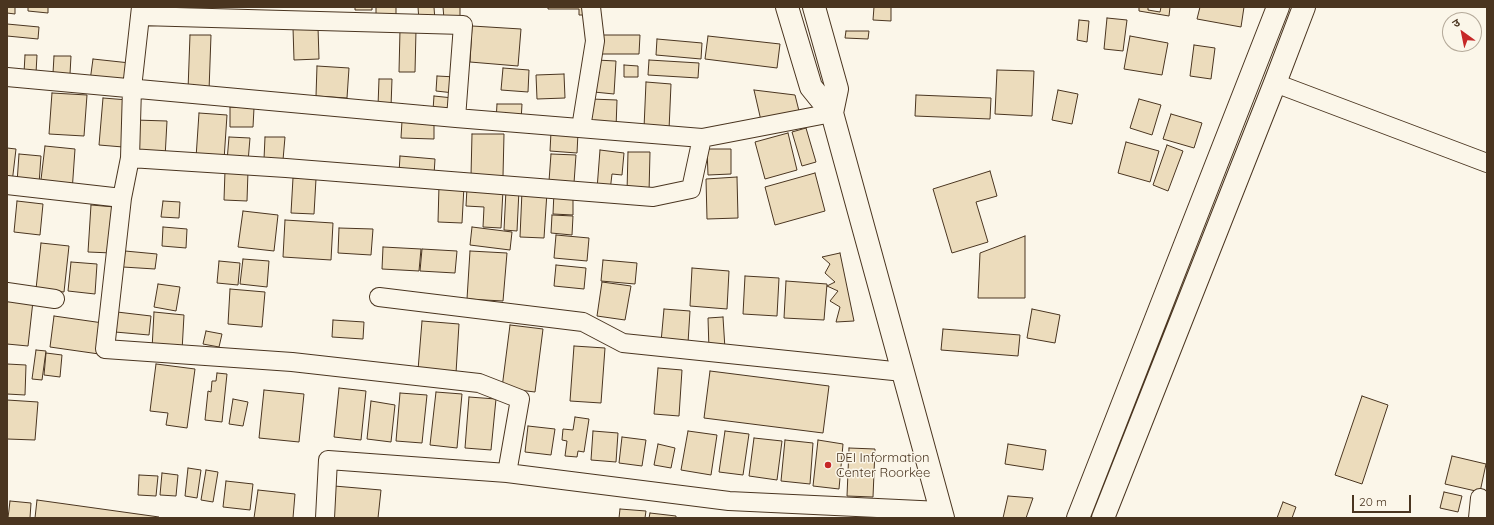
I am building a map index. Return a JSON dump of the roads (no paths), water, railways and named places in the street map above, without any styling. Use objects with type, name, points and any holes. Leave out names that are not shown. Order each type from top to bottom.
[{"type":"main road","points":[[787,7],[811,87],[832,113],[942,514]]},
{"type":"main road","points":[[814,7],[837,89],[832,113]]},
{"type":"main road","points":[[1078,518],[1278,7]]},
{"type":"main road","points":[[1103,518],[1304,7]]},
{"type":"street","points":[[581,128],[595,41],[591,7]]},
{"type":"street","points":[[456,118],[463,25],[140,11],[132,88],[130,158],[122,198],[105,349],[292,362],[479,383],[520,399],[507,473]]},
{"type":"street","points":[[7,77],[456,118],[702,138],[832,113]]},
{"type":"street","points":[[1275,83],[1487,164]]},
{"type":"street","points":[[130,158],[286,168],[653,197],[691,188],[702,138]]},
{"type":"street","points":[[7,185],[122,198]]},
{"type":"street","points":[[7,292],[54,299]]},
{"type":"street","points":[[379,297],[583,322],[623,343],[903,372]]},
{"type":"street","points":[[325,518],[328,460],[507,473],[729,501],[942,514]]},
{"type":"street","points":[[1478,518],[1480,498]]},
{"type":"place","name":"DEI Information Center Roorkee","points":[[828,465]]}]
